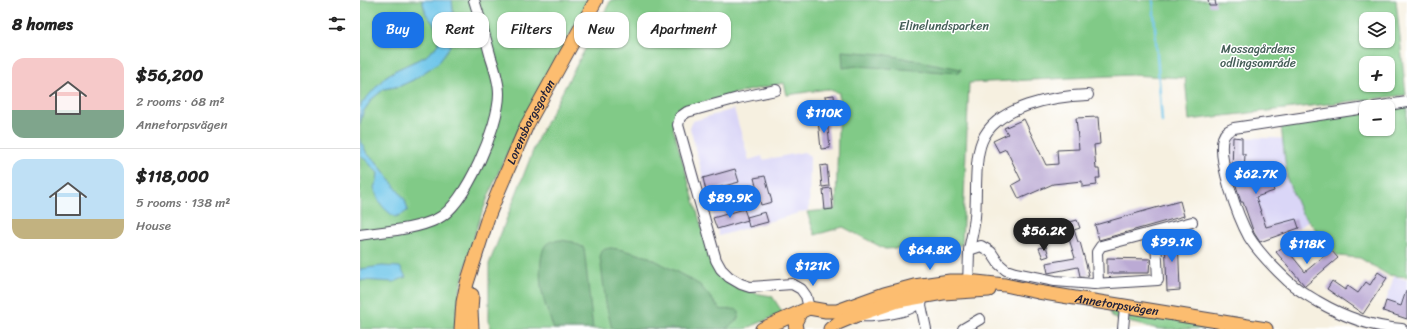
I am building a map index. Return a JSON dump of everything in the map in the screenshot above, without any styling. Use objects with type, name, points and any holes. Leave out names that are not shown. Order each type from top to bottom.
[{"type":"main road","name":"Lorensborgsgatan","points":[[461,329],[463,302],[467,284],[490,210],[527,125],[596,0]]},
{"type":"main road","name":"Lorensborgsgatan","points":[[472,329],[472,281],[478,249]]},
{"type":"main road","name":"Annetorpsvägen","points":[[762,329],[809,310],[831,312],[837,311],[884,294],[914,286],[950,282],[968,286],[1005,285],[1125,307],[1266,329]]},
{"type":"main road","name":"Annetorpsvägen","points":[[830,329],[857,315],[898,301],[943,293],[968,286]]},
{"type":"main road","points":[[796,329],[795,323],[809,310],[824,314],[826,319],[826,329]]},
{"type":"main road","points":[[780,329],[790,329]]},
{"type":"street","points":[[360,235],[424,224],[438,218],[449,210],[456,202],[472,177],[490,135],[497,114],[499,94],[497,79],[474,0]]},
{"type":"street","points":[[776,90],[738,98],[687,112],[680,117],[678,125],[716,260],[721,269],[741,284],[750,287],[792,284],[801,289],[806,296],[809,310]]},
{"type":"street","points":[[968,286],[968,250],[975,219],[977,159],[981,142],[988,129],[1001,118],[1036,103],[1071,96],[1088,95]]},
{"type":"street","points":[[1395,104],[1407,102]]},
{"type":"street","points":[[1359,109],[1234,128],[1225,133],[1223,139],[1224,166],[1232,198],[1241,222],[1250,238],[1266,259],[1290,282],[1302,292],[1336,312],[1379,327],[1402,329]]},
{"type":"street","name":"Annetorpsvägen","points":[[1098,284],[1097,252],[1100,246],[1192,222]]},
{"type":"street","name":"Annetorpsvägen","points":[[968,250],[981,246],[987,249],[1006,270],[1055,281],[1098,284],[1158,280],[1155,232]]},
{"type":"street","points":[[923,296],[922,309],[926,329]]},
{"type":"street","points":[[1123,329],[1125,307]]},
{"type":"street","points":[[963,329],[980,319]]},
{"type":"shaded area","points":[[734,109],[749,160],[762,156],[763,160],[804,152],[810,156],[809,210],[719,236],[690,128],[693,121]]},
{"type":"shaded area","points":[[1233,137],[1298,139],[1314,216],[1299,228],[1258,242],[1244,202],[1239,203],[1236,195],[1238,186],[1236,186],[1236,184],[1231,184]]},
{"type":"shaded area","points":[[1394,276],[1407,280],[1407,319],[1383,311]]},
{"type":"green space","points":[[360,0],[422,0],[426,14],[432,22],[432,48],[435,48],[426,56],[396,70],[385,77],[360,107]]},
{"type":"green space","points":[[452,0],[589,0],[582,12],[574,12],[574,27],[566,42],[566,12],[497,12],[497,48],[563,48],[509,149],[483,211],[472,243],[459,296],[455,329],[360,329],[360,280],[376,280],[365,269],[360,269],[360,153],[378,173],[377,182],[387,176],[375,160],[367,154],[360,139],[360,124],[363,112],[372,99],[384,89],[400,86],[413,80],[438,63],[444,48],[489,48],[489,12],[453,12]]},
{"type":"green space","points":[[611,0],[1396,0],[1406,95],[1189,120],[1185,78],[1131,75],[969,83],[962,245],[885,249],[843,227],[815,235],[807,212],[836,209],[839,93],[827,89],[787,95],[784,83],[737,93],[683,109],[677,115],[673,128],[712,263],[722,278],[734,286],[746,291],[772,296],[783,313],[745,329],[491,329],[489,321],[489,264],[538,138],[586,48],[629,48],[629,12],[605,12]]},
{"type":"green space","points":[[842,51],[882,54],[961,69],[959,73],[857,66],[843,68]]},
{"type":"green space","points":[[1407,105],[1407,277],[1388,275],[1360,258],[1338,256],[1301,212],[1287,179],[1281,125],[1359,113],[1359,136],[1395,136],[1395,107]]},
{"type":"green space","points":[[1231,132],[1230,170],[1226,166],[1227,136]]},
{"type":"green space","points":[[560,240],[573,242],[584,248],[593,329],[554,329],[550,320],[541,287],[541,260],[546,244]]},
{"type":"green space","points":[[611,248],[649,257],[688,278],[700,285],[720,309],[734,309],[739,311],[737,319],[725,329],[612,329],[606,304],[600,257],[604,250]]},
{"type":"green space","points":[[1111,310],[1118,313],[1120,316],[1120,321],[1112,317]]},
{"type":"green space","points":[[1137,314],[1236,329],[1159,329],[1128,322],[1131,316]]},
{"type":"water","points":[[422,0],[452,0],[453,12],[432,12],[432,22],[426,14]]},
{"type":"water","points":[[435,48],[449,48],[438,63],[413,80],[400,86],[384,89],[372,99],[363,112],[360,124],[360,107],[362,103],[385,77],[396,70],[426,56]]},
{"type":"water","points":[[360,139],[367,154],[375,160],[405,200],[408,210],[403,214],[395,217],[384,208],[379,201],[374,187],[377,181],[378,173],[360,154]]},
{"type":"water","points":[[382,266],[400,267],[406,277],[394,282],[360,280],[360,269]]},
{"type":"building","points":[[1208,0],[1215,0],[1216,6],[1209,6]]},
{"type":"building","points":[[834,95],[836,116],[828,117],[825,96]]},
{"type":"building","points":[[1098,117],[1100,144],[1094,145],[1096,169],[1099,169],[1100,178],[1096,178],[1097,185],[1082,187],[1082,181],[1053,184],[1019,199],[1012,185],[1021,180],[1006,149],[999,152],[993,141],[1008,134],[1004,128],[1024,119],[1046,165],[1058,164],[1057,150],[1079,149],[1076,118]]},
{"type":"building","points":[[827,119],[830,148],[821,149],[818,120]]},
{"type":"building","points":[[1233,137],[1242,138],[1242,154],[1245,154],[1244,173],[1277,174],[1277,185],[1272,185],[1274,191],[1256,197],[1266,227],[1296,219],[1299,228],[1260,242],[1254,233],[1243,202],[1241,202],[1232,172]]},
{"type":"building","points":[[827,165],[829,186],[822,187],[820,166]]},
{"type":"building","points":[[735,169],[739,182],[706,191],[703,178]]},
{"type":"building","points":[[765,176],[772,202],[761,205],[754,178]]},
{"type":"building","points":[[831,188],[833,209],[825,210],[823,189]]},
{"type":"building","points":[[1180,201],[1184,216],[1099,240],[1095,225]]},
{"type":"building","points":[[744,209],[748,220],[717,229],[713,218]]},
{"type":"building","points":[[765,212],[768,222],[749,227],[747,217]]},
{"type":"building","points":[[1077,220],[1080,228],[1074,230],[1078,242],[1080,242],[1089,275],[1080,276],[1078,267],[1048,273],[1046,263],[1075,258],[1069,239],[1065,232],[1069,231],[1067,223]]},
{"type":"building","points":[[1178,235],[1180,290],[1167,291],[1165,236]]},
{"type":"building","points":[[1046,246],[1049,256],[1043,258],[1039,248]]},
{"type":"building","points":[[1284,246],[1305,272],[1331,250],[1338,258],[1305,286],[1276,252]]},
{"type":"building","points":[[1107,258],[1150,259],[1149,273],[1107,273]]},
{"type":"building","points":[[1378,272],[1387,278],[1363,314],[1327,289],[1332,281],[1345,290],[1348,286],[1358,293],[1366,282],[1370,285]]},
{"type":"building","points":[[1406,291],[1407,319],[1383,311],[1386,301],[1401,306]]},
{"type":"waterway","points":[[1153,0],[1162,122]]},
{"type":"park label","name":"Elinelundsparken","points":[[944,26]]},
{"type":"park label","name":"Mossagårdens odlingsområde","points":[[1258,56]]}]
